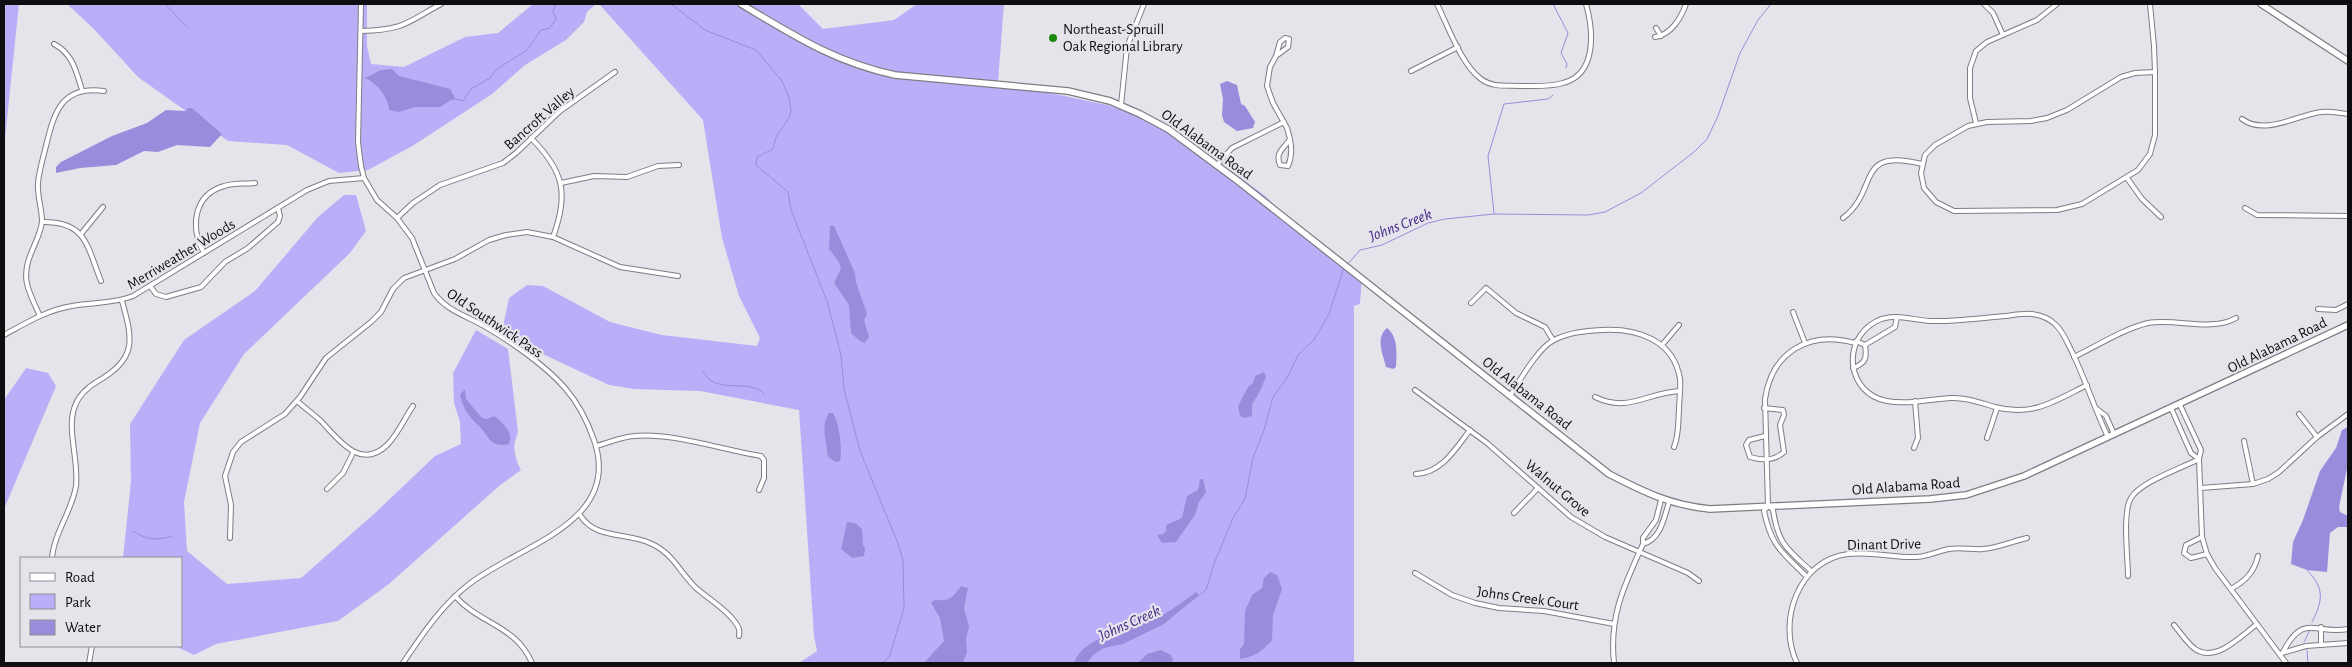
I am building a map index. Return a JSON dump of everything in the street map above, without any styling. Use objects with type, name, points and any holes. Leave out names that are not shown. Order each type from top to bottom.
[{"type":"main road","name":"Old Alabama Road","points":[[741,4],[828,54],[871,70],[896,75],[1068,91],[1098,97],[1121,105],[1168,129],[1337,258],[1609,474],[1661,500],[1669,502],[1710,509],[1930,499],[1966,495],[2024,476],[2348,325]]},
{"type":"main road","points":[[2261,4],[2348,61]]},
{"type":"street","name":"Old Southwick Pass","points":[[362,4],[358,142],[364,178],[377,200],[397,218],[412,238],[434,293],[445,306],[497,334],[563,386],[582,410],[596,446],[599,466],[597,482],[590,501],[580,515],[567,525],[490,569],[455,596],[429,625],[403,663]]},
{"type":"street","points":[[361,31],[385,30],[403,26],[441,4]]},
{"type":"street","points":[[1121,105],[1127,47],[1144,4]]},
{"type":"street","points":[[1437,4],[1458,47],[1474,73],[1491,84],[1545,86],[1563,83],[1574,78],[1582,70],[1591,50],[1590,22],[1586,4]]},
{"type":"street","points":[[1655,37],[1661,36],[1675,25],[1686,4]]},
{"type":"street","points":[[1984,4],[1993,13],[2003,35]]},
{"type":"street","points":[[1976,123],[1970,98],[1972,60],[1983,44],[2037,20],[2057,4]]},
{"type":"street","points":[[2150,4],[2155,72],[2153,147],[2144,164],[2127,178],[2082,204],[2069,209],[1961,212],[1944,208],[1929,195],[1922,180],[1922,164],[1925,155],[1935,145],[1959,130],[1976,123],[2031,121],[2047,118],[2067,110],[2121,77],[2135,73],[2155,72]]},
{"type":"street","points":[[1656,28],[1661,36]]},
{"type":"street","points":[[1276,56],[1288,47],[1289,39],[1285,38],[1280,42],[1270,67],[1267,86],[1273,103],[1284,122],[1290,140],[1291,160],[1288,166],[1280,165],[1278,158],[1280,150],[1290,140]]},
{"type":"street","points":[[54,44],[64,49],[70,57],[82,90]]},
{"type":"street","points":[[1411,71],[1458,47]]},
{"type":"street","name":"Bancroft Valley","points":[[397,218],[431,190],[503,163],[560,110],[615,72]]},
{"type":"street","points":[[40,316],[28,290],[25,274],[27,262],[39,236],[42,222],[38,182],[51,125],[63,101],[72,94],[82,90],[104,90]]},
{"type":"street","points":[[2242,119],[2252,125],[2268,125],[2321,112],[2348,114]]},
{"type":"street","points":[[1217,166],[1233,147],[1284,122]]},
{"type":"street","points":[[531,138],[552,161],[561,183],[562,210],[553,237]]},
{"type":"street","points":[[1843,218],[1858,204],[1870,172],[1877,165],[1894,160],[1922,164]]},
{"type":"street","points":[[561,183],[594,176],[627,177],[658,166],[679,165]]},
{"type":"street","name":"Merriweather Woods","points":[[4,335],[40,316],[72,306],[122,301],[323,183],[364,178]]},
{"type":"street","points":[[2127,178],[2142,199],[2160,217]]},
{"type":"street","points":[[204,253],[197,239],[195,228],[196,213],[202,201],[210,193],[224,186],[255,183]]},
{"type":"street","points":[[80,234],[103,207]]},
{"type":"street","points":[[150,286],[156,294],[166,297],[201,287],[213,277],[225,262],[248,248],[278,222],[280,216],[278,208]]},
{"type":"street","points":[[2245,208],[2257,216],[2348,216]]},
{"type":"street","points":[[42,222],[63,224],[80,234],[90,249],[101,281]]},
{"type":"street","points":[[230,538],[231,505],[225,476],[233,452],[241,442],[276,420],[297,401],[332,351],[371,322],[400,281],[455,258],[502,235],[527,232],[553,237],[620,267],[678,276]]},
{"type":"street","points":[[1471,303],[1486,288],[1516,313],[1545,327],[1553,340]]},
{"type":"street","points":[[52,557],[76,486],[77,462],[72,423],[75,405],[86,389],[119,368],[130,348],[131,330],[122,301]]},
{"type":"street","points":[[2318,309],[2336,310],[2348,304]]},
{"type":"street","points":[[1793,312],[1805,344]]},
{"type":"street","points":[[2087,385],[2053,402],[2030,410],[2016,412],[1959,398],[1888,402],[1879,399],[1862,388],[1853,368],[1852,354],[1856,342],[1868,326],[1877,320],[1898,317],[1942,321],[2034,314],[2056,324],[2064,336],[2074,356],[2087,385],[2097,408],[2106,416],[2111,435]]},
{"type":"street","points":[[1806,576],[1775,545],[1767,526],[1764,511],[1768,505],[1764,408],[1766,390],[1775,368],[1784,357],[1805,344],[1830,339],[1865,344],[1895,327],[1898,317]]},
{"type":"street","points":[[2074,356],[2147,324],[2171,321],[2221,324],[2236,318]]},
{"type":"street","points":[[1662,345],[1679,325]]},
{"type":"street","points":[[1510,396],[1524,374],[1553,340],[1576,332],[1621,329],[1647,335],[1662,345],[1676,366],[1680,391],[1677,438],[1674,447]]},
{"type":"street","points":[[1853,368],[1862,364],[1867,358],[1865,344]]},
{"type":"street","name":"Walnut Grove","points":[[1415,390],[1503,456],[1583,525],[1688,573],[1698,581]]},
{"type":"street","points":[[1595,397],[1618,405],[1659,393],[1680,391]]},
{"type":"street","points":[[297,401],[353,453],[370,454],[385,447],[413,406]]},
{"type":"street","points":[[1914,448],[1918,438],[1915,401]]},
{"type":"street","points":[[2180,404],[2201,450],[2199,459],[2202,537],[2207,554],[2230,589],[2281,653],[2286,663]]},
{"type":"street","points":[[1764,408],[1783,410],[1784,415],[1780,426],[1784,452],[1778,457],[1766,460],[1750,457],[1746,445],[1750,440],[1765,436]]},
{"type":"street","points":[[1986,438],[1997,408]]},
{"type":"street","points":[[2171,408],[2191,453],[2199,459]]},
{"type":"street","points":[[2299,414],[2317,437]]},
{"type":"street","points":[[2201,488],[2253,484],[2274,476],[2317,437],[2348,414]]},
{"type":"street","points":[[1416,474],[1428,472],[1448,459],[1470,430]]},
{"type":"street","points":[[596,446],[625,438],[641,436],[698,443],[763,457],[764,478],[758,490]]},
{"type":"street","points":[[2244,441],[2253,484]]},
{"type":"street","points":[[327,489],[343,473],[353,453]]},
{"type":"street","points":[[2128,576],[2127,510],[2131,497],[2142,487],[2199,459]]},
{"type":"street","points":[[1514,513],[1538,488]]},
{"type":"street","points":[[1614,663],[1614,624],[1619,596],[1643,544],[1643,538],[1656,520],[1661,500]]},
{"type":"street","points":[[1643,544],[1651,541],[1658,532],[1669,502]]},
{"type":"street","points":[[1768,505],[1774,510],[1774,524],[1783,544],[1811,571]]},
{"type":"street","points":[[580,515],[586,523],[598,531],[642,540],[664,551],[695,587],[734,621],[739,628],[739,636]]},
{"type":"street","points":[[1767,526],[1774,524]]},
{"type":"street","points":[[2202,537],[2186,545],[2184,553],[2191,558],[2207,554]]},
{"type":"street","name":"Dinant Drive","points":[[1797,663],[1791,652],[1790,618],[1793,602],[1806,576],[1826,561],[1846,554],[1917,557],[1950,549],[1983,549],[2028,538]]},
{"type":"street","points":[[2230,589],[2249,576],[2258,556]]},
{"type":"street","name":"Johns Creek Court","points":[[1415,573],[1452,595],[1475,603],[1499,608],[1561,614],[1614,624]]},
{"type":"street","points":[[455,596],[469,611],[508,633],[524,650],[532,663]]},
{"type":"street","points":[[2174,625],[2194,648],[2209,653],[2221,650],[2257,624]]},
{"type":"street","points":[[2281,653],[2289,640],[2298,631],[2309,627],[2334,630],[2348,629]]},
{"type":"street","points":[[2321,627],[2321,645]]},
{"type":"street","points":[[2281,653],[2306,646],[2348,643]]},
{"type":"street","points":[[89,663],[92,647]]},
{"type":"green space","points":[[4,4],[19,4],[4,148]]},
{"type":"green space","points":[[67,4],[367,4],[367,46],[371,64],[404,67],[465,37],[498,33],[533,4],[596,4],[587,12],[584,22],[566,40],[525,65],[492,94],[414,145],[368,170],[339,173],[287,145],[228,141],[138,77],[94,29]]},
{"type":"green space","points":[[599,4],[798,4],[823,29],[894,20],[917,4],[1004,4],[998,82],[1107,105],[1157,122],[1215,159],[1264,195],[1319,247],[1362,275],[1360,304],[1354,306],[1354,663],[799,663],[817,651],[814,636],[799,410],[700,391],[634,389],[609,385],[534,350],[502,331],[509,298],[527,285],[543,286],[610,322],[662,335],[757,346],[760,338],[739,296],[722,238],[703,120]]},
{"type":"green space","points":[[344,195],[356,195],[366,231],[350,253],[244,354],[200,423],[184,502],[187,551],[227,584],[301,578],[374,514],[435,456],[461,444],[460,422],[454,403],[453,373],[476,330],[508,349],[518,432],[515,451],[521,470],[499,486],[389,584],[338,621],[216,644],[194,655],[177,647],[182,647],[182,557],[123,557],[131,482],[130,424],[184,340],[255,291],[318,217]]},
{"type":"green space","points":[[26,368],[48,373],[56,386],[4,509],[4,400]]},
{"type":"water","points":[[392,69],[399,76],[450,89],[455,98],[440,107],[415,107],[399,112],[389,110],[387,100],[381,91],[365,78],[381,70]]},
{"type":"water","points":[[1227,81],[1237,85],[1241,104],[1245,106],[1255,122],[1253,128],[1237,131],[1224,122],[1220,84]]},
{"type":"water","points":[[188,108],[192,108],[222,134],[210,147],[177,145],[158,152],[144,151],[116,165],[80,168],[56,173],[56,167],[61,162],[112,136],[147,123],[166,110],[185,111]]},
{"type":"water","points":[[830,226],[834,226],[855,273],[856,282],[867,314],[864,320],[869,337],[865,343],[851,333],[849,305],[834,283],[841,268],[839,262],[829,249]]},
{"type":"water","points":[[1387,328],[1391,331],[1396,346],[1396,367],[1393,369],[1386,367],[1381,346],[1381,336]]},
{"type":"water","points":[[1264,372],[1266,377],[1252,404],[1252,416],[1245,418],[1240,416],[1238,406],[1248,387],[1253,383],[1255,376]]},
{"type":"water","points":[[465,389],[466,399],[482,418],[487,419],[494,416],[509,431],[509,444],[503,445],[491,441],[470,417],[460,395]]},
{"type":"water","points":[[829,413],[833,413],[835,417],[840,437],[841,456],[840,461],[836,462],[828,457],[824,429]]},
{"type":"water","points":[[2348,427],[2348,464],[2339,507],[2340,512],[2348,516],[2348,527],[2338,527],[2330,533],[2327,572],[2307,570],[2291,564],[2293,542],[2303,520],[2320,471],[2336,448],[2342,430]]},
{"type":"water","points":[[1200,479],[1203,479],[1206,492],[1199,502],[1195,515],[1176,542],[1162,543],[1157,535],[1163,534],[1166,531],[1166,525],[1182,518],[1187,496],[1198,490]]},
{"type":"water","points":[[847,522],[855,523],[862,529],[863,545],[865,548],[864,556],[852,558],[841,549]]},
{"type":"water","points":[[1270,572],[1277,575],[1282,589],[1273,615],[1272,640],[1258,653],[1240,659],[1240,649],[1244,644],[1245,611],[1252,595],[1262,588],[1264,578]]},
{"type":"water","points":[[961,586],[968,588],[964,608],[969,627],[966,638],[967,652],[963,663],[924,663],[944,641],[940,618],[931,603],[934,600],[950,598]]},
{"type":"water","points":[[1196,592],[1199,595],[1164,624],[1123,644],[1104,648],[1093,655],[1087,663],[1074,663],[1087,646],[1097,640],[1157,618]]},
{"type":"water","points":[[1161,650],[1171,655],[1172,663],[1138,663],[1147,654]]},
{"type":"waterway","points":[[165,4],[187,27]]},
{"type":"waterway","points":[[455,99],[463,101],[471,89],[490,78],[497,69],[527,50],[541,30],[550,28],[556,19],[553,11],[556,4]]},
{"type":"waterway","points":[[671,4],[705,30],[756,50],[782,81],[789,97],[791,111],[789,118],[776,137],[773,149],[757,157],[756,165],[788,192],[791,210],[827,301],[841,355],[844,389],[860,451],[903,560],[904,608],[890,655],[883,663]]},
{"type":"waterway","points":[[1553,4],[1568,33],[1561,53],[1567,64],[1566,68]]},
{"type":"waterway","name":"Johns Creek","points":[[1347,265],[1360,250],[1382,245],[1428,223],[1445,219],[1494,214],[1588,215],[1605,212],[1641,193],[1694,152],[1707,139],[1718,116],[1740,53],[1758,20],[1771,4]]},
{"type":"waterway","points":[[1494,213],[1488,156],[1504,104],[1548,99],[1553,95]]},
{"type":"waterway","name":"Johns Creek","points":[[1182,608],[1206,590],[1215,561],[1233,518],[1245,499],[1253,458],[1264,430],[1273,397],[1287,378],[1298,355],[1314,340],[1329,314],[1344,268]]},
{"type":"waterway","points":[[703,371],[709,379],[716,383],[754,387],[764,394]]},
{"type":"waterway","points":[[133,531],[152,539],[172,536]]},
{"type":"waterway","points":[[2307,570],[2317,583],[2320,595],[2320,601],[2312,622]]},
{"type":"waterway","points":[[2304,642],[2310,630]]},
{"type":"waterway","points":[[2307,650],[2308,663]]},
{"type":"place","name":"Northeast-Spruill Oak Regional Library","points":[[1053,38]]}]
